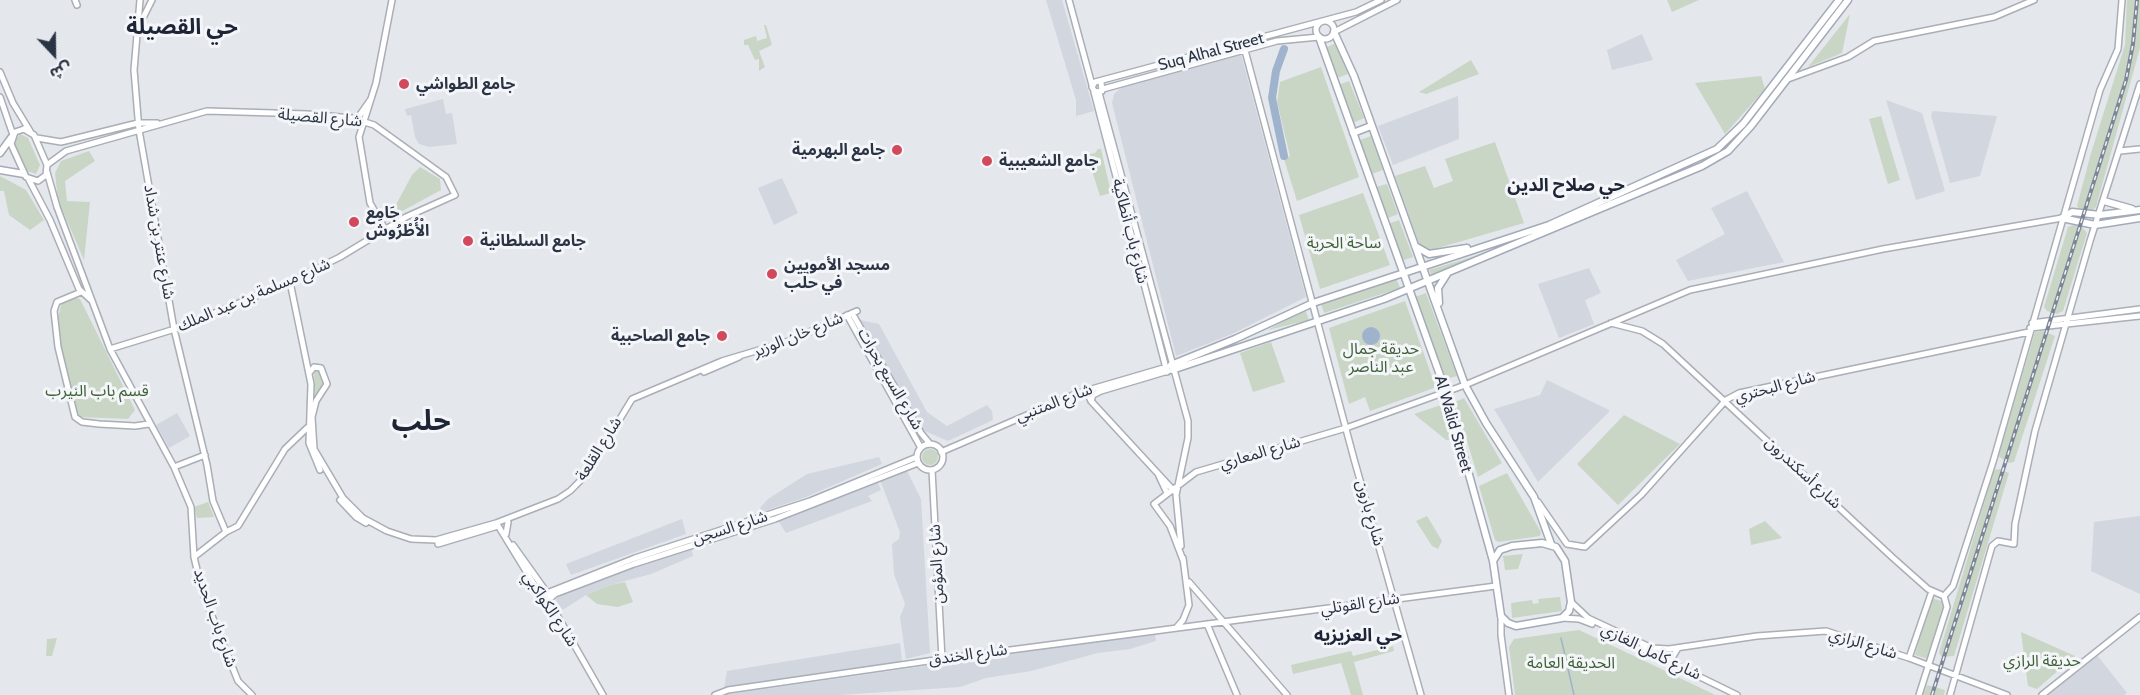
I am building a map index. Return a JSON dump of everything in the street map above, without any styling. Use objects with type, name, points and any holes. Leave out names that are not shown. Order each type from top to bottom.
[{"type":"main road","points":[[139,28],[140,0]]},
{"type":"main road","points":[[139,28],[152,0]]},
{"type":"main road","points":[[385,229],[370,203],[359,141],[360,120],[372,98],[392,0]]},
{"type":"main road","points":[[1069,0],[1090,73],[1098,89],[1110,88],[1118,83]]},
{"type":"main road","name":"Suq Alhal Street","points":[[1098,89],[1356,12],[1381,0]]},
{"type":"main road","points":[[1319,37],[1326,39],[1334,32],[1397,0]]},
{"type":"main road","points":[[1091,401],[1094,395],[1101,391],[1169,369],[1313,303],[1549,225],[1717,149],[1743,124],[1839,0]]},
{"type":"main road","name":"شارع المتنبي","points":[[941,452],[1011,420],[1086,390],[1169,369],[1319,321],[1408,289],[1638,194],[1719,156],[1751,126],[1848,0]]},
{"type":"main road","points":[[1788,79],[1848,57],[1874,41],[1994,17],[2034,0]]},
{"type":"main road","points":[[1919,695],[1947,607],[1944,596],[1953,586],[2100,90],[2118,49],[2122,0]]},
{"type":"main road","points":[[1371,126],[1353,133],[1316,29],[1322,21],[1332,24],[1343,49],[1428,281],[1465,385],[1486,423],[1534,497],[1551,544]]},
{"type":"main road","name":"شارع عنتر بن شداد","points":[[139,28],[134,70],[138,123],[174,329],[205,454],[213,501],[226,532]]},
{"type":"main road","name":"Suq Alhal Street","points":[[1098,89],[1244,46],[1319,37]]},
{"type":"main road","name":"شارع بارون","points":[[1244,46],[1346,428],[1421,695]]},
{"type":"main road","points":[[0,72],[13,103],[36,137],[47,165]]},
{"type":"main road","points":[[1950,695],[1992,546],[1998,541],[2014,544],[2015,524],[2035,431],[2095,225],[2140,84]]},
{"type":"main road","name":"شارع باب أنطاكية","points":[[1098,89],[1169,369]]},
{"type":"main road","name":"شارع باب أنطاكية","points":[[1098,89],[1169,369]]},
{"type":"main road","points":[[0,97],[12,137],[11,144],[24,174],[50,220],[81,292],[91,300]]},
{"type":"main road","name":"شارع القصيلة","points":[[47,165],[66,151],[158,123],[212,110],[360,120],[377,127],[446,177],[455,195]]},
{"type":"main road","name":"شارع القصيلة","points":[[36,137],[46,141],[61,142],[138,123],[158,123]]},
{"type":"main road","points":[[0,153],[21,129],[30,130]]},
{"type":"main road","name":"Al Walid Street","points":[[1353,133],[1446,392],[1493,561]]},
{"type":"main road","points":[[2120,151],[2140,149]]},
{"type":"main road","name":"شارع باب الحديد","points":[[47,165],[57,207],[110,349],[148,424],[174,467],[191,507],[194,557],[202,591],[238,681],[252,695]]},
{"type":"main road","points":[[0,170],[24,174]]},
{"type":"main road","points":[[29,180],[39,181],[47,172]]},
{"type":"main road","name":"شارع مسلمة بن عبد الملك","points":[[110,349],[174,329],[290,282],[340,257],[414,212],[455,195]]},
{"type":"main road","points":[[2104,201],[2139,210]]},
{"type":"main road","points":[[2062,218],[2072,212],[2100,215],[2139,210]]},
{"type":"main road","points":[[2062,218],[2095,225],[2140,218]]},
{"type":"main road","name":"شارع المعاري","points":[[1167,493],[1196,472],[1227,461],[1346,428],[1446,392],[1701,287],[1883,249],[2062,218]]},
{"type":"main road","points":[[1414,244],[1423,252],[1436,254],[1492,244]]},
{"type":"main road","points":[[1441,318],[1437,293],[1447,273]]},
{"type":"main road","name":"شارع القلعة","points":[[290,282],[314,400],[307,428],[310,451],[344,506],[369,525],[403,540],[436,544],[489,529],[558,499],[576,486],[586,475],[633,400]]},
{"type":"main road","points":[[81,292],[57,302],[54,311],[58,347],[75,417],[82,422],[148,424]]},
{"type":"main road","points":[[2068,320],[2140,309]]},
{"type":"main road","name":"شارع خان الوزير","points":[[633,400],[722,361],[789,341],[852,313]]},
{"type":"main road","name":"شارع السبع بحرات","points":[[852,313],[921,433],[930,444]]},
{"type":"main road","name":"شارع السبع بحرات","points":[[852,313],[921,448]]},
{"type":"main road","points":[[1630,315],[1630,322],[1635,328]]},
{"type":"main road","name":"شارع البحتري","points":[[1534,497],[1567,544],[1585,547],[1665,470],[1726,401],[1739,393],[2031,327],[2068,320],[2140,316]]},
{"type":"main road","name":"شارع أسكندرون","points":[[1611,323],[1635,328],[1663,344],[1892,557],[1932,591],[1944,596]]},
{"type":"main road","points":[[310,372],[312,368],[319,367],[326,380],[325,389],[314,400],[311,424],[317,456],[343,498],[363,518],[399,536],[432,541],[508,522],[559,501],[581,486],[633,400]]},
{"type":"main road","points":[[1169,369],[1189,432],[1175,487],[1188,610],[1177,627]]},
{"type":"main road","points":[[1086,390],[1091,401],[1156,471],[1175,487]]},
{"type":"main road","points":[[194,557],[226,532],[238,526],[285,449],[307,428]]},
{"type":"main road","points":[[930,444],[941,452],[941,463],[932,470],[926,469],[918,460],[921,448],[930,444]]},
{"type":"main road","points":[[174,467],[205,454]]},
{"type":"main road","name":"شارع السجن","points":[[547,596],[635,558],[810,501],[918,460]]},
{"type":"main road","name":"شارع المؤمن","points":[[932,470],[942,659]]},
{"type":"main road","points":[[1156,471],[1167,493],[1154,504],[1170,526],[1183,560]]},
{"type":"main road","points":[[489,529],[505,536],[508,522]]},
{"type":"main road","name":"شارع الكواكبي","points":[[498,524],[547,596],[603,695]]},
{"type":"main road","points":[[1501,616],[1508,623],[1516,626],[1562,618],[1569,611],[1571,602],[1565,561],[1559,550],[1551,544],[1542,543],[1505,548],[1497,553],[1493,561],[1509,695]]},
{"type":"main road","points":[[1186,578],[1198,596],[1287,695]]},
{"type":"main road","name":"شارع القوتلي","points":[[1223,622],[1496,586]]},
{"type":"main road","points":[[1910,658],[1932,591]]},
{"type":"main road","name":"شارع كامل الغازي","points":[[1571,602],[1588,618],[1646,647],[1678,648]]},
{"type":"main road","points":[[2042,695],[2140,617]]},
{"type":"main road","name":"شارع كامل الغازي","points":[[1562,618],[1584,620],[1737,695]]},
{"type":"main road","name":"شارع الخندق","points":[[715,695],[728,690],[942,659],[1223,622]]},
{"type":"main road","points":[[1207,624],[1237,695]]},
{"type":"main road","name":"شارع الرازي","points":[[1678,648],[1757,636],[1826,632],[1910,658],[2007,695]]},
{"type":"main road","points":[[1676,664],[1672,658],[1678,648]]},
{"type":"shaded area","points":[[1046,0],[1062,0],[1094,111],[1076,116],[1076,100]]},
{"type":"shaded area","points":[[1642,34],[1653,60],[1612,70],[1607,50]]},
{"type":"shaded area","points":[[1241,54],[1306,297],[1232,334],[1176,356],[1112,103],[1114,94],[1122,87]]},
{"type":"shaded area","points":[[1458,96],[1459,139],[1393,165],[1378,126]]},
{"type":"shaded area","points":[[443,99],[446,114],[452,113],[457,144],[429,147],[419,144],[415,137],[411,115],[407,116],[405,109]]},
{"type":"shaded area","points":[[1886,100],[1922,113],[1945,191],[1916,200]]},
{"type":"shaded area","points":[[1933,111],[1997,116],[1980,176],[1950,183],[1931,115]]},
{"type":"shaded area","points":[[782,178],[798,213],[774,225],[758,188]]},
{"type":"shaded area","points":[[1747,191],[1784,262],[1688,281],[1676,260],[1725,234],[1711,208]]},
{"type":"shaded area","points":[[1589,268],[1601,293],[1585,300],[1594,324],[1559,338],[1538,284]]},
{"type":"shaded area","points":[[860,320],[879,324],[927,412],[947,426],[987,405],[992,411],[993,420],[948,441],[920,429]]},
{"type":"shaded area","points":[[1547,380],[1609,412],[1538,482],[1494,409],[1540,395]]},
{"type":"shaded area","points":[[177,413],[190,436],[169,448],[156,425]]},
{"type":"shaded area","points":[[879,457],[882,464],[806,497],[762,512],[760,508],[768,499],[807,474]]},
{"type":"shaded area","points":[[906,469],[921,499],[930,653],[906,659],[900,617],[905,604],[894,574],[892,544],[899,539],[900,532],[880,480]]},
{"type":"shaded area","points":[[877,481],[881,490],[868,496],[872,501],[786,533],[777,519]]},
{"type":"shaded area","points":[[2140,516],[2140,594],[2091,571],[2094,522]]},
{"type":"shaded area","points":[[682,519],[686,534],[571,575],[566,564]]},
{"type":"shaded area","points":[[691,546],[693,556],[651,574],[610,585],[586,595],[561,611],[556,602],[557,596],[623,569]]},
{"type":"shaded area","points":[[1155,633],[1156,641],[1130,649],[1098,653],[1031,671],[986,678],[960,687],[839,695],[723,695]]},
{"type":"shaded area","points":[[900,643],[902,663],[724,689],[727,671]]},
{"type":"shaded area","points":[[2097,655],[2127,693],[2124,695],[2047,695]]},
{"type":"green space","points":[[1667,0],[1699,0],[1672,12]]},
{"type":"green space","points":[[2127,0],[2140,0],[2140,48],[2096,207],[2092,211],[2079,209],[2077,206],[2091,153],[2125,45]]},
{"type":"green space","points":[[1850,14],[1842,53],[1808,67]]},
{"type":"green space","points":[[764,25],[766,25],[772,45],[759,51],[765,67],[759,71],[759,59],[755,60],[748,45],[744,45],[744,40],[756,36],[757,41],[767,38]]},
{"type":"green space","points":[[1336,43],[1348,74],[1337,78],[1325,48]]},
{"type":"green space","points":[[1471,60],[1479,74],[1426,94],[1419,92]]},
{"type":"green space","points":[[1321,67],[1359,177],[1297,201],[1284,159],[1290,156],[1277,102],[1280,82]]},
{"type":"green space","points":[[1761,76],[1765,89],[1725,134],[1695,83]]},
{"type":"green space","points":[[1349,81],[1364,118],[1353,123],[1338,85]]},
{"type":"green space","points":[[1881,116],[1900,180],[1888,184],[1869,119]]},
{"type":"green space","points":[[20,134],[28,138],[40,165],[36,174],[27,171],[14,142]]},
{"type":"green space","points":[[1371,136],[1383,170],[1372,174],[1360,140]]},
{"type":"green space","points":[[1495,142],[1524,223],[1431,250],[1419,244],[1395,176],[1425,166],[1434,188],[1453,181],[1445,159]]},
{"type":"green space","points":[[1101,149],[1111,193],[1100,196],[1087,155],[1095,153]]},
{"type":"green space","points":[[89,151],[95,161],[65,181],[67,201],[90,202],[84,260],[58,200],[55,173],[61,161]]},
{"type":"green space","points":[[420,167],[440,179],[441,190],[393,216],[392,212],[412,175]]},
{"type":"green space","points":[[0,176],[26,190],[44,220],[30,230],[9,215],[4,191],[0,191]]},
{"type":"green space","points":[[1387,184],[1398,214],[1386,219],[1375,187]]},
{"type":"green space","name":"ساحة الحرية","points":[[1363,193],[1390,265],[1320,289],[1299,215]]},
{"type":"green space","points":[[1399,220],[1413,257],[1401,261],[1388,224]]},
{"type":"green space","points":[[2074,225],[2082,227],[2087,233],[2063,311],[2057,314],[2047,311],[2044,307],[2068,227]]},
{"type":"green space","points":[[1475,256],[1432,276],[1429,270]]},
{"type":"green space","points":[[1396,278],[1400,288],[1324,313],[1321,304]]},
{"type":"green space","points":[[1426,293],[1457,376],[1446,379],[1415,297]]},
{"type":"green space","name":"قسم باب النيرب","points":[[71,297],[80,299],[135,410],[128,419],[79,417],[61,356],[58,317],[62,302]]},
{"type":"green space","name":"حديقة جمال عبد الناصر","points":[[1405,301],[1435,385],[1434,388],[1370,411],[1365,397],[1349,404],[1329,328]]},
{"type":"green space","points":[[1305,309],[1309,320],[1268,330]]},
{"type":"green space","points":[[2043,331],[2055,336],[2014,462],[2009,463],[1998,456],[2035,332]]},
{"type":"green space","points":[[1271,342],[1285,382],[1253,392],[1240,353]]},
{"type":"green space","points":[[314,370],[319,370],[325,383],[315,396]]},
{"type":"green space","points":[[1464,398],[1502,463],[1478,477],[1455,402]]},
{"type":"green space","points":[[1441,405],[1451,440],[1446,440],[1414,414]]},
{"type":"green space","points":[[1624,415],[1680,444],[1618,505],[1577,464]]},
{"type":"green space","points":[[927,449],[933,449],[938,457],[936,463],[927,465],[922,460],[922,454]]},
{"type":"green space","points":[[2000,469],[2009,473],[1954,656],[1942,657],[1939,653],[1994,470]]},
{"type":"green space","points":[[1507,473],[1541,532],[1540,536],[1498,542],[1495,540],[1479,486]]},
{"type":"green space","points":[[208,502],[214,517],[197,518],[194,507]]},
{"type":"green space","points":[[1427,516],[1442,541],[1438,549],[1432,546],[1416,521]]},
{"type":"green space","points":[[1765,521],[1782,538],[1751,545],[1749,529]]},
{"type":"green space","points":[[1523,554],[1518,569],[1505,570],[1503,556]]},
{"type":"green space","points":[[625,582],[633,602],[618,607],[597,604],[586,595],[610,585]]},
{"type":"green space","points":[[1560,597],[1562,611],[1512,618],[1511,603],[1532,600],[1533,604],[1539,603],[1538,599]]},
{"type":"green space","points":[[1931,598],[1945,602],[1928,659],[1915,655]]},
{"type":"green space","name":"الحديقة العامة","points":[[1579,630],[1715,695],[1515,695],[1509,647],[1514,639]]},
{"type":"green space","name":"حديقة الرازي","points":[[2021,632],[2075,656],[2037,689],[2028,686]]},
{"type":"green space","points":[[57,638],[52,656],[46,656],[47,639]]},
{"type":"green space","points":[[1393,646],[1394,651],[1354,662],[1363,695],[1351,695],[1341,663],[1293,674],[1291,665],[1351,651],[1353,656]]},
{"type":"green space","points":[[1927,685],[1945,690],[1944,695],[1923,695]]},
{"type":"water","points":[[1371,327],[1377,330],[1380,336],[1377,342],[1371,345],[1365,342],[1362,336],[1365,330]]},
{"type":"waterway","points":[[1284,49],[1276,71],[1272,98],[1284,156]]},
{"type":"waterway","points":[[1561,638],[1574,695]]},
{"type":"railway","points":[[1932,695],[2126,80],[2133,44],[2137,0]]},
{"type":"place","name":"جامع الطواشي","points":[[404,84]]},
{"type":"place","name":"جامع البهرمية","points":[[897,150]]},
{"type":"place","name":"جامع الشعيبية","points":[[987,161]]},
{"type":"place","name":"جَامِع الْأُطْرُوش","points":[[354,222]]},
{"type":"place","name":"جامع السلطانية","points":[[468,241]]},
{"type":"place","name":"مسجد الأمويين في حلب","points":[[772,274]]},
{"type":"place","name":"جامع الصاحبية","points":[[722,336]]},
{"type":"district","name":"حي القصيلة","points":[[182,28]]},
{"type":"district","name":"حي صلاح الدين","points":[[1566,186]]},
{"type":"district","name":"حلب","points":[[421,422]]},
{"type":"district","name":"حي العزيزيه","points":[[1358,636]]}]
